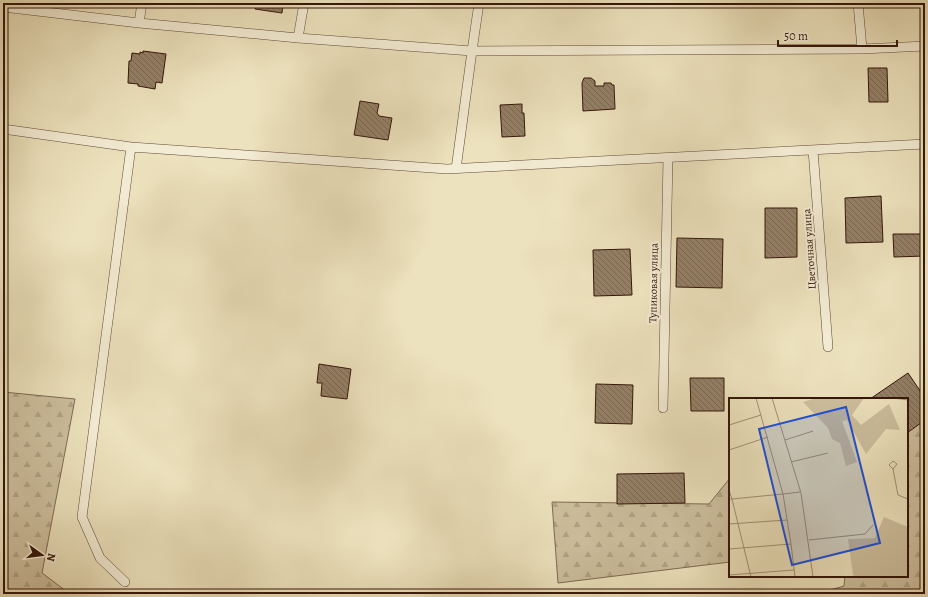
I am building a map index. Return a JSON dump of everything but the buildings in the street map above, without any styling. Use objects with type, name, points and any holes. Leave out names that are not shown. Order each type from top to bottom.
[{"type":"lane","points":[[139,23],[142,3]]},
{"type":"lane","points":[[298,38],[304,3]]},
{"type":"lane","points":[[456,169],[479,3]]},
{"type":"lane","points":[[858,3],[862,49]]},
{"type":"lane","points":[[3,7],[139,23],[298,38],[472,51],[862,49],[925,46]]},
{"type":"lane","points":[[3,129],[131,147],[439,169],[925,144]]},
{"type":"lane","points":[[125,582],[100,558],[82,517],[131,147]]},
{"type":"lane","name":"Цветочная улица","points":[[813,150],[828,347]]},
{"type":"lane","name":"Тупиковая улица","points":[[662,408],[668,158]]},
{"type":"green space","points":[[3,392],[75,399],[42,573],[70,594],[3,594]]},
{"type":"green space","points":[[925,393],[925,594],[816,594],[844,586],[845,577],[908,577],[908,403]]},
{"type":"green space","points":[[729,479],[729,562],[558,583],[552,502],[709,504]]}]
